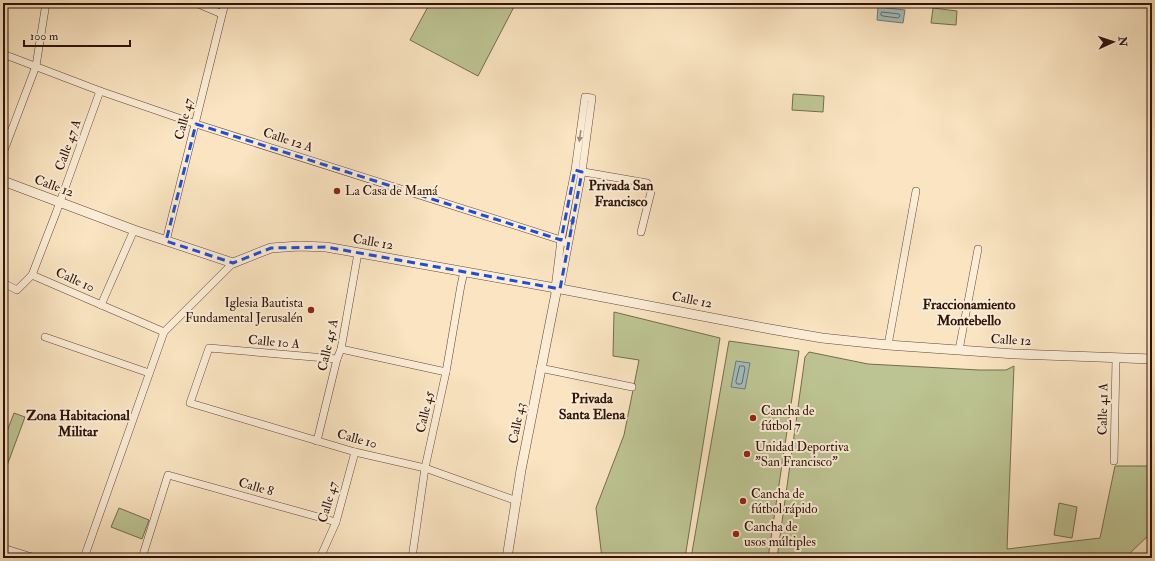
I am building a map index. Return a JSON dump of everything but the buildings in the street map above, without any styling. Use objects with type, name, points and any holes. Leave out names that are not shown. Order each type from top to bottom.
[{"type":"street","points":[[3,153],[36,66],[46,3]]},
{"type":"street","points":[[196,3],[222,14]]},
{"type":"street","name":"Calle 47","points":[[166,241],[225,3]]},
{"type":"street","name":"Calle 12 A","points":[[3,54],[100,91],[196,124],[561,240],[568,244]]},
{"type":"street","name":"Calle 47 A","points":[[32,274],[100,91]]},
{"type":"street","points":[[557,290],[561,240],[578,171],[592,98],[585,98],[578,171],[568,244],[557,290]]},
{"type":"street","points":[[578,171],[647,183],[651,192],[641,232]]},
{"type":"street","name":"Calle 12","points":[[3,181],[134,230],[232,263]]},
{"type":"street","points":[[888,345],[916,191]]},
{"type":"street","points":[[101,305],[134,230]]},
{"type":"street","name":"Calle 12","points":[[164,332],[232,263],[271,248],[299,246],[326,247],[806,336],[888,345],[959,350],[1152,359]]},
{"type":"street","points":[[959,350],[978,249]]},
{"type":"street","name":"Calle 45 A","points":[[317,441],[337,359],[341,349],[358,253]]},
{"type":"street","name":"Calle 45","points":[[412,558],[425,468],[446,372],[464,272]]},
{"type":"street","points":[[3,284],[17,290],[32,274]]},
{"type":"street","name":"Calle 10","points":[[32,274],[164,332]]},
{"type":"street","name":"Calle 43","points":[[507,558],[540,368],[557,290]]},
{"type":"street","points":[[84,558],[164,332]]},
{"type":"street","points":[[46,337],[149,373]]},
{"type":"street","name":"Calle 10 A","points":[[190,403],[209,348],[337,359]]},
{"type":"street","points":[[341,349],[446,372]]},
{"type":"street","name":"Calle 41 A","points":[[1114,461],[1116,358]]},
{"type":"street","points":[[540,368],[632,387]]},
{"type":"street","name":"Calle 10","points":[[190,403],[355,452],[425,468],[516,501]]},
{"type":"street","name":"Calle 47","points":[[320,558],[336,522],[355,452]]},
{"type":"street","name":"Calle 8","points":[[142,558],[168,474],[336,522]]},
{"type":"street","points":[[3,548],[35,558]]},
{"type":"highlighted area","points":[[196,124],[561,240],[575,170],[582,172],[560,289],[326,247],[271,248],[233,263],[166,241]]},
{"type":"green space","points":[[430,3],[516,3],[478,76],[410,40]]},
{"type":"green space","points":[[933,8],[957,11],[956,25],[931,23]]},
{"type":"green space","points":[[793,94],[824,96],[823,112],[792,110]]},
{"type":"green space","points":[[614,312],[720,338],[685,558],[602,558],[596,508],[624,435],[639,360],[613,356]]},
{"type":"green space","name":"Unidad Deportiva \"San Francisco\"","points":[[729,341],[799,351],[768,558],[691,558]]},
{"type":"green space","points":[[809,352],[868,364],[979,370],[1006,370],[1014,366],[1007,549],[1100,538],[1115,466],[1152,466],[1152,532],[1128,555],[1129,558],[777,558],[805,357]]},
{"type":"green space","points":[[14,413],[25,417],[5,471],[3,470],[3,442]]},
{"type":"green space","points":[[1059,503],[1077,507],[1072,538],[1054,535]]},
{"type":"green space","points":[[119,508],[149,520],[142,539],[111,527]]},
{"type":"water","points":[[878,7],[905,10],[903,23],[877,20]]},
{"type":"water","points":[[736,361],[750,363],[745,389],[731,387]]},
{"type":"place","name":"La Casa de Mamá","points":[[337,191]]},
{"type":"place","name":"Iglesia Bautista Fundamental Jerusalén","points":[[311,310]]},
{"type":"place","name":"Cancha de fútbol 7","points":[[753,418]]},
{"type":"place","name":"Unidad Deportiva \"San Francisco\"","points":[[747,454]]},
{"type":"place","name":"Cancha de fútbol rápido","points":[[743,501]]},
{"type":"place","name":"Cancha de usos múltiples","points":[[736,534]]},
{"type":"district","name":"Privada San Francisco","points":[[621,194]]},
{"type":"district","name":"Fraccionamiento Montebello","points":[[969,312]]},
{"type":"district","name":"Privada Santa Elena","points":[[592,406]]},
{"type":"district","name":"Zona Habitacional Militar","points":[[78,424]]}]
